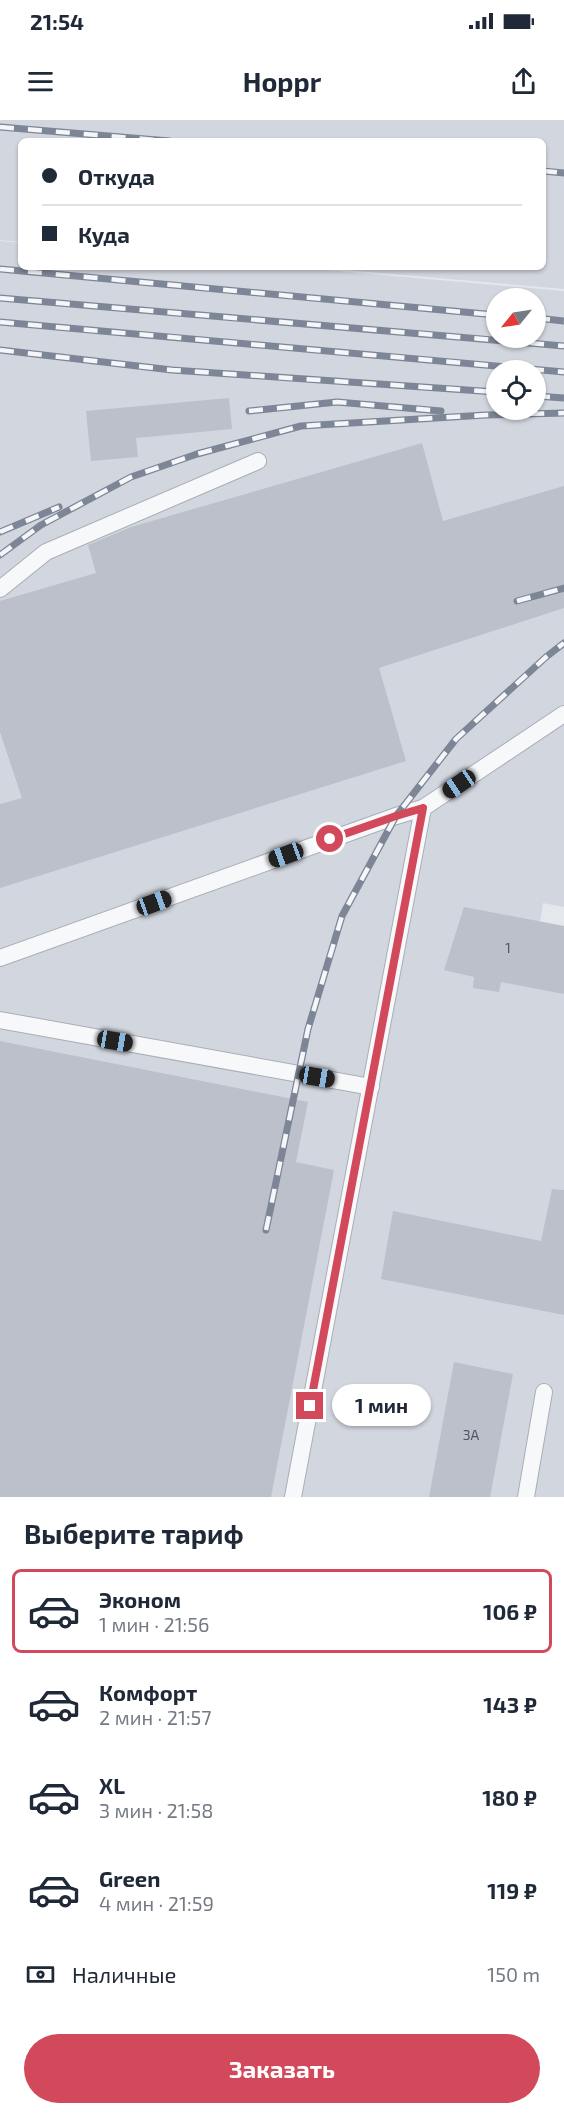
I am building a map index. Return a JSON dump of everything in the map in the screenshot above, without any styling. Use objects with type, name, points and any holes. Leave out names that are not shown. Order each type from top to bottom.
[{"type":"lane","points":[[0,589],[46,552],[258,461]]},
{"type":"lane","points":[[0,958],[423,808],[564,714]]},
{"type":"lane","points":[[293,1497],[423,808]]},
{"type":"lane","points":[[0,1020],[370,1087]]},
{"type":"lane","points":[[526,1497],[544,1392]]},
{"type":"shaded area","points":[[0,120],[564,120],[564,289],[344,270],[546,270],[546,138],[18,138],[18,242],[0,240]]},
{"type":"shaded area","points":[[0,241],[18,243],[18,270],[326,270],[530,288],[486,288],[486,348],[546,348],[546,289],[564,291],[564,907],[543,903],[531,976],[564,983],[564,1497],[0,1497]]},
{"type":"building","points":[[229,398],[232,429],[136,438],[138,457],[91,461],[86,411]]},
{"type":"building","points":[[422,443],[443,521],[564,486],[564,608],[379,668],[406,761],[0,888],[0,804],[22,798],[0,732],[0,601],[96,573],[88,545],[131,527]]},
{"type":"building","points":[[464,907],[564,926],[564,994],[501,982],[499,992],[473,988],[474,977],[444,970]]},
{"type":"building","points":[[0,1041],[308,1102],[296,1162],[334,1170],[271,1497],[0,1497]]},
{"type":"building","points":[[552,1189],[564,1190],[564,1315],[381,1279],[393,1211],[541,1241]]},
{"type":"building","points":[[454,1362],[513,1374],[490,1497],[429,1497]]},
{"type":"railway","points":[[0,127],[133,138]]},
{"type":"railway","points":[[546,171],[564,173]]},
{"type":"railway","points":[[0,269],[486,314]]},
{"type":"railway","points":[[0,298],[564,346]]},
{"type":"railway","points":[[546,319],[564,321]]},
{"type":"railway","points":[[0,322],[564,372]]},
{"type":"railway","points":[[0,350],[172,370],[486,391]]},
{"type":"railway","points":[[546,397],[564,398]]},
{"type":"railway","points":[[249,411],[337,402],[441,411]]},
{"type":"railway","points":[[0,555],[41,525],[131,477],[197,454],[301,426],[486,415],[564,413]]},
{"type":"railway","points":[[0,532],[59,507]]},
{"type":"railway","points":[[517,601],[564,588]]},
{"type":"railway","points":[[266,1230],[308,1029],[342,916],[396,816],[456,739],[564,643]]},
{"type":"route","points":[[310,1406],[423,808],[330,839]]}]
